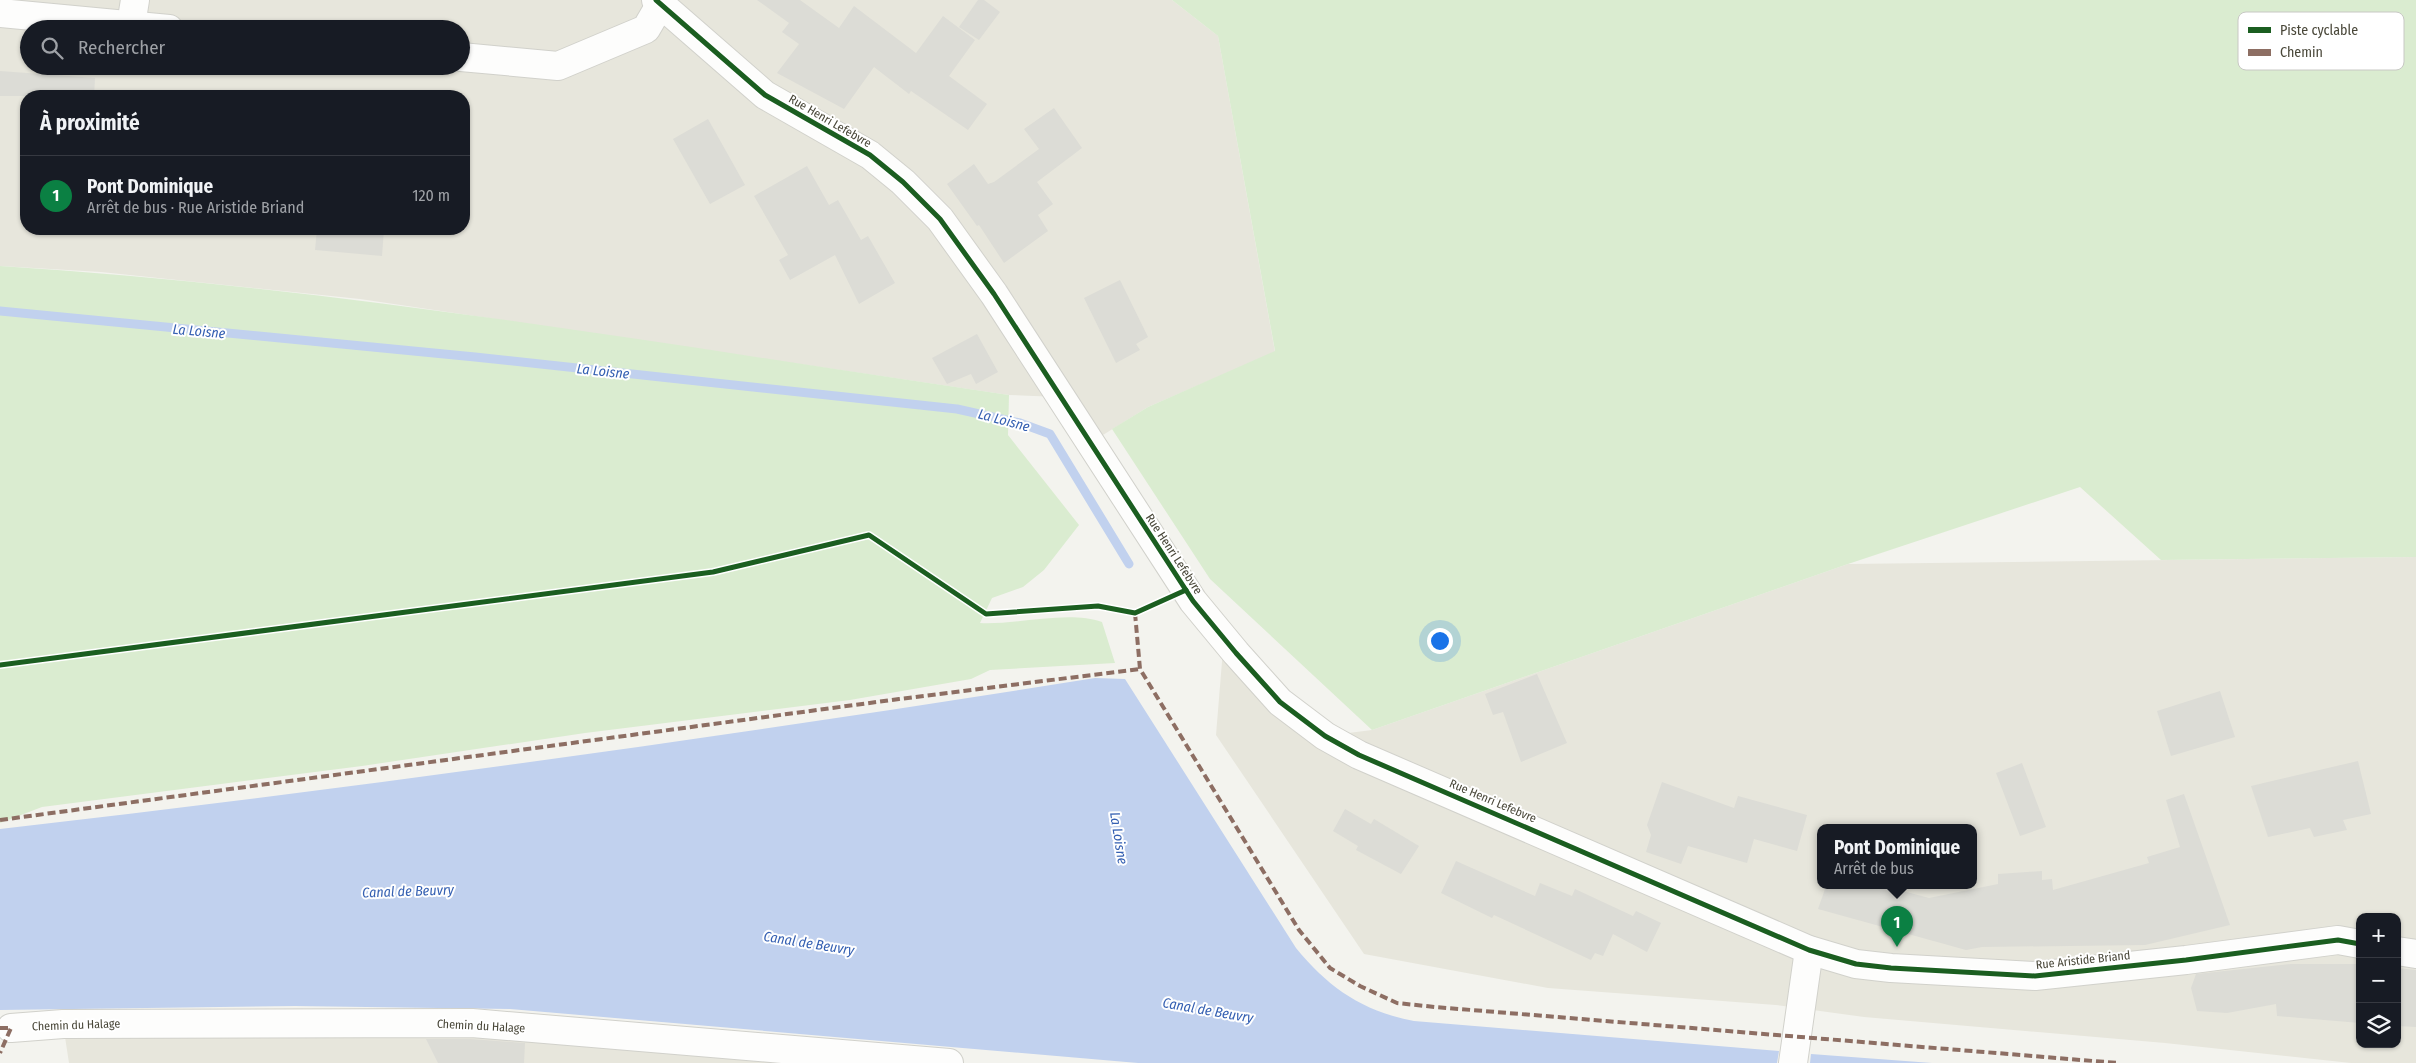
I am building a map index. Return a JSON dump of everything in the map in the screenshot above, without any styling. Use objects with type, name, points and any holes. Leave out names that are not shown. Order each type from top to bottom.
[{"type":"street","points":[[470,58],[558,66],[646,29],[658,2]]},
{"type":"street","name":"Rue Henri Lefebvre","points":[[658,2],[765,95],[870,155],[903,182],[940,219],[994,294],[1193,601],[1280,702],[1325,736],[1359,755],[1809,950]]},
{"type":"street","points":[[0,13],[133,12],[150,20]]},
{"type":"street","name":"Rue Aristide Briand","points":[[1809,950],[1835,959],[1865,965],[2034,976],[2186,960],[2338,940],[2356,943]]},
{"type":"street","points":[[1793,1063],[1809,950]]},
{"type":"street","points":[[2401,952],[2416,954]]},
{"type":"street","name":"Chemin du Halage","points":[[11,1028],[73,1024],[472,1023],[949,1063]]},
{"type":"shaded area","points":[[0,0],[1172,0],[1218,36],[1275,352],[1148,407],[1090,443],[1059,397],[1009,395],[360,299],[101,272],[0,266]]},
{"type":"shaded area","points":[[2416,557],[2416,1063],[2351,1063],[2165,1043],[1864,1017],[1776,1005],[1548,988],[1364,954],[1216,735],[1224,637],[1325,736],[1372,730],[1848,564]]},
{"type":"shaded area","points":[[63,1024],[310,1024],[949,1063],[69,1063]]},
{"type":"green space","points":[[1172,0],[2416,0],[2416,557],[2161,560],[2080,487],[1848,564],[1372,730],[1210,579],[1112,429],[1148,407],[1275,351],[1218,36]]},
{"type":"green space","points":[[0,266],[253,288],[380,303],[631,338],[1009,395],[1008,435],[1079,525],[1044,570],[1023,587],[992,598],[980,623],[1074,617],[1102,622],[1115,663],[990,670],[971,679],[850,700],[585,733],[362,766],[42,807],[0,823]]},
{"type":"water","name":"Canal de Beuvry","points":[[1095,678],[1125,679],[1296,948],[1321,975],[1348,996],[1378,1011],[1414,1021],[1779,1051],[1777,1063],[1138,1063],[510,1009],[295,1006],[0,1010],[0,829],[411,778],[822,720]]},
{"type":"water","points":[[1811,1054],[1932,1063],[1810,1063]]},
{"type":"building","points":[[757,0],[800,0],[839,28],[854,6],[916,53],[943,16],[975,40],[949,76],[987,104],[968,130],[911,91],[909,94],[874,67],[844,109],[777,73],[799,44],[782,32],[789,23]]},
{"type":"building","points":[[978,0],[984,0],[1000,12],[979,40],[959,27]]},
{"type":"building","points":[[0,71],[20,72],[20,75],[95,78],[94,90],[20,90],[20,96],[0,96]]},
{"type":"building","points":[[1054,108],[1082,148],[1037,182],[1053,204],[1038,215],[1048,231],[1004,263],[979,225],[977,226],[947,184],[974,164],[988,184],[994,182],[1039,149],[1024,129]]},
{"type":"building","points":[[708,119],[745,185],[710,204],[673,139]]},
{"type":"building","points":[[807,166],[829,205],[838,200],[861,240],[868,236],[895,283],[859,304],[835,255],[790,280],[779,260],[788,255],[754,196]]},
{"type":"building","points":[[316,235],[384,235],[382,256],[315,250]]},
{"type":"building","points":[[1120,280],[1148,337],[1136,344],[1140,350],[1116,363],[1084,298]]},
{"type":"building","points":[[977,334],[998,372],[976,384],[971,374],[947,384],[932,358]]},
{"type":"building","points":[[1537,674],[1567,743],[1521,762],[1503,712],[1493,715],[1485,694]]},
{"type":"building","points":[[2220,691],[2235,737],[2171,756],[2157,711]]},
{"type":"building","points":[[2358,761],[2371,814],[2343,820],[2347,830],[2314,837],[2310,828],[2268,837],[2251,786]]},
{"type":"building","points":[[2022,763],[2046,827],[2020,836],[1996,773]]},
{"type":"building","points":[[1662,782],[1734,808],[1738,796],[1807,815],[1797,851],[1754,839],[1747,863],[1688,846],[1681,864],[1646,852],[1651,835],[1647,825]]},
{"type":"building","points":[[2184,794],[2230,925],[2145,945],[1982,947],[1966,950],[1818,909],[1825,889],[1895,889],[1929,898],[1998,884],[1998,874],[2042,871],[2042,880],[2052,879],[2053,890],[2149,863],[2147,857],[2180,847],[2166,800]]},
{"type":"building","points":[[1345,809],[1371,824],[1374,819],[1419,846],[1401,874],[1356,850],[1358,846],[1333,831]]},
{"type":"building","points":[[1456,861],[1535,896],[1540,883],[1572,896],[1575,889],[1633,916],[1636,911],[1661,923],[1647,952],[1613,934],[1603,956],[1595,953],[1591,960],[1494,915],[1492,918],[1441,893]]},
{"type":"building","points":[[2291,964],[2356,964],[2356,1023],[2277,1016],[2276,1004],[2227,1013],[2197,1011],[2191,988],[2196,974]]},
{"type":"building","points":[[2401,968],[2416,970],[2416,1027],[2401,1026]]},
{"type":"building","points":[[426,1039],[471,1039],[525,1043],[524,1063],[438,1063]]},
{"type":"waterway","name":"La Loisne","points":[[0,311],[475,357],[957,409],[1020,423],[1050,434],[1129,564]]},
{"type":"marked path","points":[[1135,613],[1140,669],[1299,930],[1330,968],[1360,986],[1397,1003],[2118,1063]]},
{"type":"marked path","points":[[0,820],[899,699],[1140,669]]},
{"type":"marked path","points":[[0,1028],[11,1028],[0,1053]]},
{"type":"cycle path","points":[[656,0],[765,95],[870,155],[903,182],[940,219],[994,294],[1193,601],[1280,702],[1325,736],[1359,755],[1809,950],[1856,964],[1891,968],[2035,976],[2186,960],[2338,940],[2356,943]]},
{"type":"cycle path","points":[[0,665],[713,572],[869,535],[986,614],[1098,606],[1135,613],[1186,590]]},
{"type":"place","name":"Pont Dominique","points":[[1897,947]]}]
